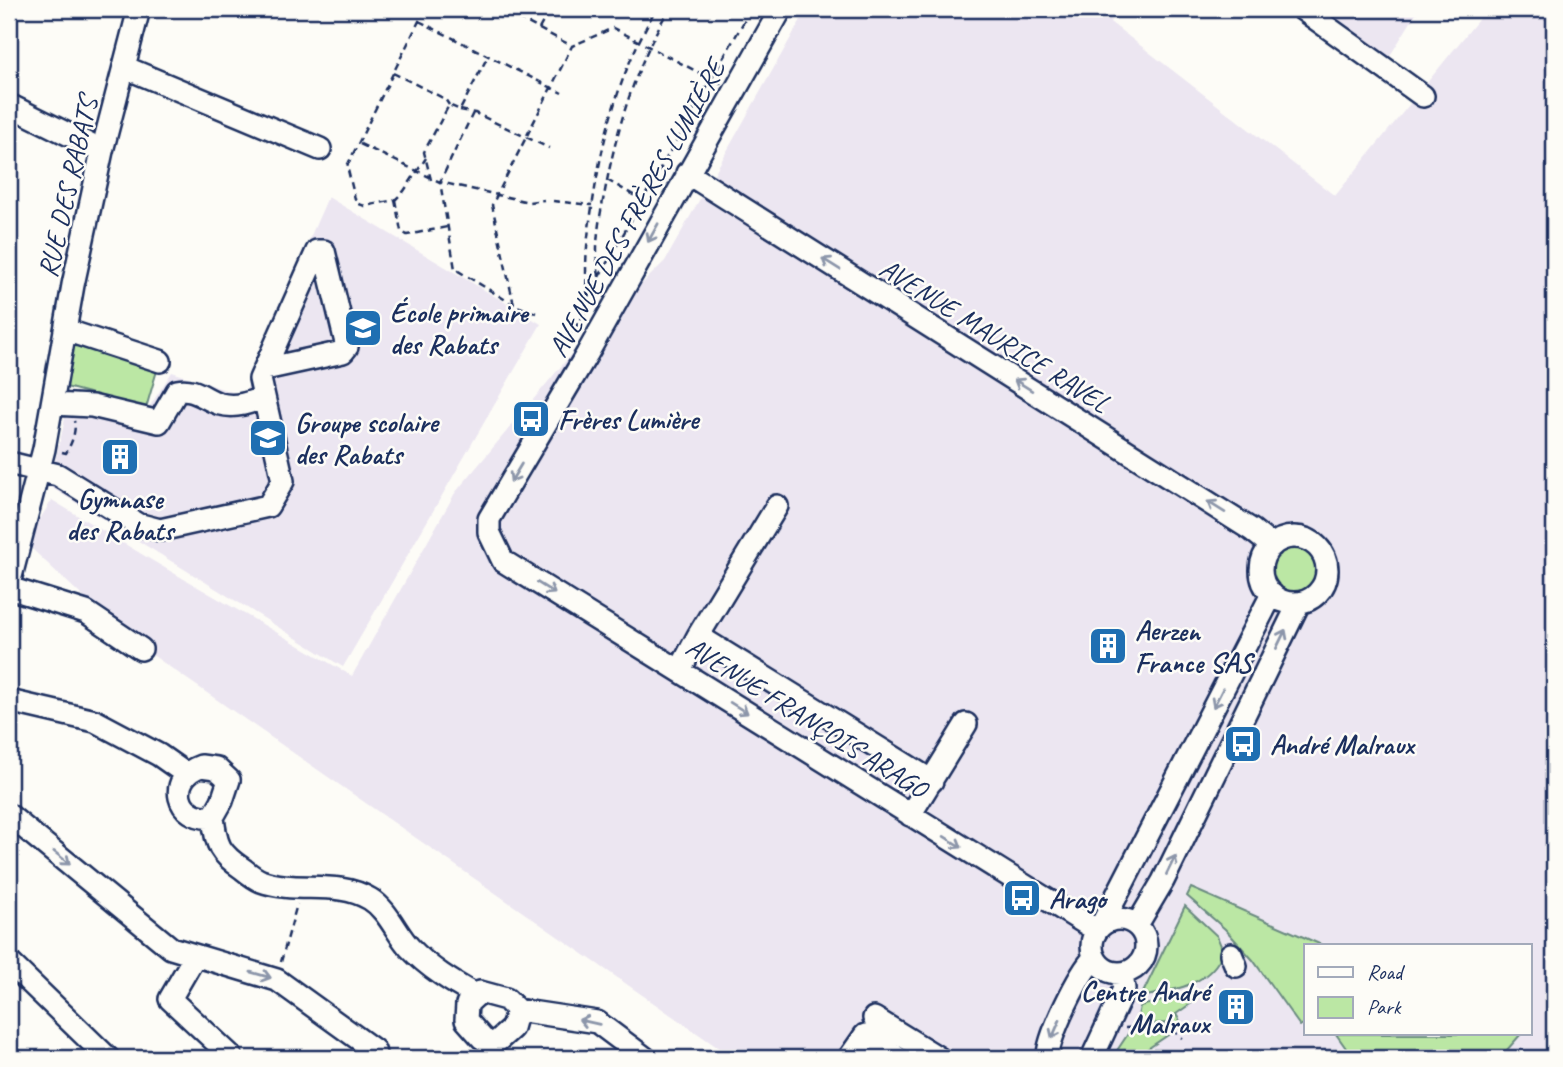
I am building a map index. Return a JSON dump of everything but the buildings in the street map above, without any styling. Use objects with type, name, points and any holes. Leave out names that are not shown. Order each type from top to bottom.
[{"type":"street","name":"RUE DES RABATS","points":[[9,586],[15,531],[39,470],[102,151],[139,9]]},
{"type":"street","name":"AVENUE DES FRÈRES LUMIÈRE","points":[[494,546],[489,533],[489,519],[587,354],[733,90],[781,9]]},
{"type":"street","points":[[1302,9],[1423,96]]},
{"type":"street","points":[[124,67],[320,149]]},
{"type":"street","points":[[9,105],[102,151]]},
{"type":"street","name":"AVENUE MAURICE RAVEL","points":[[687,173],[1240,522],[1272,546]]},
{"type":"street","points":[[9,463],[58,475],[136,524],[160,530],[268,506],[283,481],[260,379],[317,251],[324,251],[347,347],[343,352],[265,369]]},
{"type":"street","points":[[65,330],[160,361]]},
{"type":"street","points":[[53,404],[92,406],[159,422],[177,391],[185,389],[201,393],[218,404],[240,406],[264,397]]},
{"type":"street","points":[[680,670],[777,506]]},
{"type":"street","points":[[1292,537],[1303,538],[1321,551],[1327,572],[1325,583],[1318,592],[1299,603],[1289,602],[1272,594],[1265,585],[1262,564],[1272,546],[1292,537]]},
{"type":"street","name":"AVENUE FRANÇOIS ARAGO","points":[[494,546],[503,561],[910,815],[1099,927]]},
{"type":"street","points":[[9,586],[86,612],[141,649]]},
{"type":"street","points":[[1099,927],[1120,918],[1137,925],[1147,944],[1145,954],[1135,968],[1122,974],[1108,971],[1094,958],[1092,939],[1272,594]]},
{"type":"street","points":[[1137,925],[1163,881],[1299,603]]},
{"type":"street","points":[[698,636],[932,781]]},
{"type":"street","points":[[9,701],[95,721],[159,755],[186,774]]},
{"type":"street","points":[[910,815],[966,724]]},
{"type":"street","points":[[212,817],[204,818],[185,808],[179,792],[186,774],[193,769],[210,766],[223,772],[229,780],[222,801],[212,817],[215,842],[227,858],[259,880],[304,888],[346,888],[371,900],[384,912],[410,948],[441,975],[475,995]]},
{"type":"street","points":[[9,815],[171,948],[277,980],[374,1050],[376,1058]]},
{"type":"street","points":[[195,956],[170,999],[231,1056]]},
{"type":"street","points":[[1048,1058],[1047,1052],[1063,1012],[1084,969],[1094,958]]},
{"type":"street","points":[[9,962],[108,1058]]},
{"type":"street","points":[[1092,1058],[1124,989],[1122,974]]},
{"type":"street","points":[[517,1010],[512,1028],[497,1052],[466,1020],[467,1004],[480,992],[506,999],[517,1010],[597,1022],[645,1058]]},
{"type":"street","points":[[874,1018],[939,1058]]},
{"type":"street","points":[[849,1058],[865,1035],[898,1058]]},
{"type":"path","points":[[425,9],[347,166],[356,203],[365,206],[395,200],[426,158]]},
{"type":"path","points":[[510,9],[516,18],[572,46]]},
{"type":"path","points":[[539,29],[550,9]]},
{"type":"path","points":[[567,339],[589,308],[585,282],[586,244],[605,129],[637,41],[656,9]]},
{"type":"path","points":[[599,277],[596,256],[607,180],[621,118],[649,47],[668,9]]},
{"type":"path","points":[[587,298],[751,9]]},
{"type":"path","points":[[419,21],[562,93]]},
{"type":"path","points":[[514,305],[492,205],[572,46],[613,28],[733,90]]},
{"type":"path","points":[[460,110],[488,56]]},
{"type":"path","points":[[393,73],[445,99],[449,105],[473,113],[549,148]]},
{"type":"path","points":[[431,180],[424,152],[449,105]]},
{"type":"path","points":[[473,113],[440,182],[455,268],[514,305],[536,313]]},
{"type":"path","points":[[359,144],[431,180],[528,202],[544,200]]},
{"type":"path","points":[[607,180],[642,201]]},
{"type":"path","points":[[395,200],[401,231],[407,235],[448,227]]},
{"type":"path","points":[[553,201],[592,205]]},
{"type":"path","points":[[277,980],[292,918],[304,888]]},
{"type":"path","points":[[1109,1022],[1122,1027],[1141,1029],[1167,1026],[1182,1038]]},
{"type":"shaded area","points":[[807,9],[1116,9],[1110,22],[1335,196],[1482,15],[1468,9],[1554,9],[1554,1058],[733,1058],[125,636],[31,548],[38,522],[52,500],[352,676],[455,493],[573,352],[665,261]]},
{"type":"shaded area","points":[[1315,9],[1419,9],[1386,62]]},
{"type":"shaded area","name":"Groupe scolaire des Rabats","points":[[328,197],[541,324],[343,667],[49,486],[64,424],[67,399],[146,412],[172,372],[244,396]]},
{"type":"green space","points":[[74,340],[158,367],[146,408],[66,387]]},
{"type":"green space","points":[[1294,546],[1311,553],[1318,570],[1311,587],[1294,594],[1277,587],[1270,570],[1277,553]]},
{"type":"green space","points":[[1191,888],[1319,944],[1304,944],[1304,1023],[1300,1026],[1253,960],[1225,929],[1187,896]]},
{"type":"green space","points":[[1185,906],[1217,936],[1223,951],[1218,962],[1210,972],[1190,984],[1141,997]]},
{"type":"green space","points":[[1188,995],[1193,1002],[1176,1014],[1182,1025],[1177,1028],[1171,1023],[1142,1024],[1138,1016],[1140,1006]]},
{"type":"green space","points":[[1130,1031],[1161,1031],[1168,1035],[1134,1058],[1112,1058]]},
{"type":"green space","points":[[1337,1036],[1519,1036],[1500,1058],[1353,1058]]},
{"type":"place","name":"École primaire des Rabats","points":[[363,328]]},
{"type":"place","name":"Frères Lumière","points":[[531,419]]},
{"type":"place","name":"Groupe scolaire des Rabats","points":[[268,438]]},
{"type":"place","name":"Gymnase des Rabats","points":[[120,457]]},
{"type":"place","name":"Aerzen France SAS","points":[[1108,646]]},
{"type":"place","name":"André Malraux","points":[[1243,744]]},
{"type":"place","name":"Arago","points":[[1022,898]]},
{"type":"place","name":"Centre André Malraux","points":[[1236,1007]]}]
